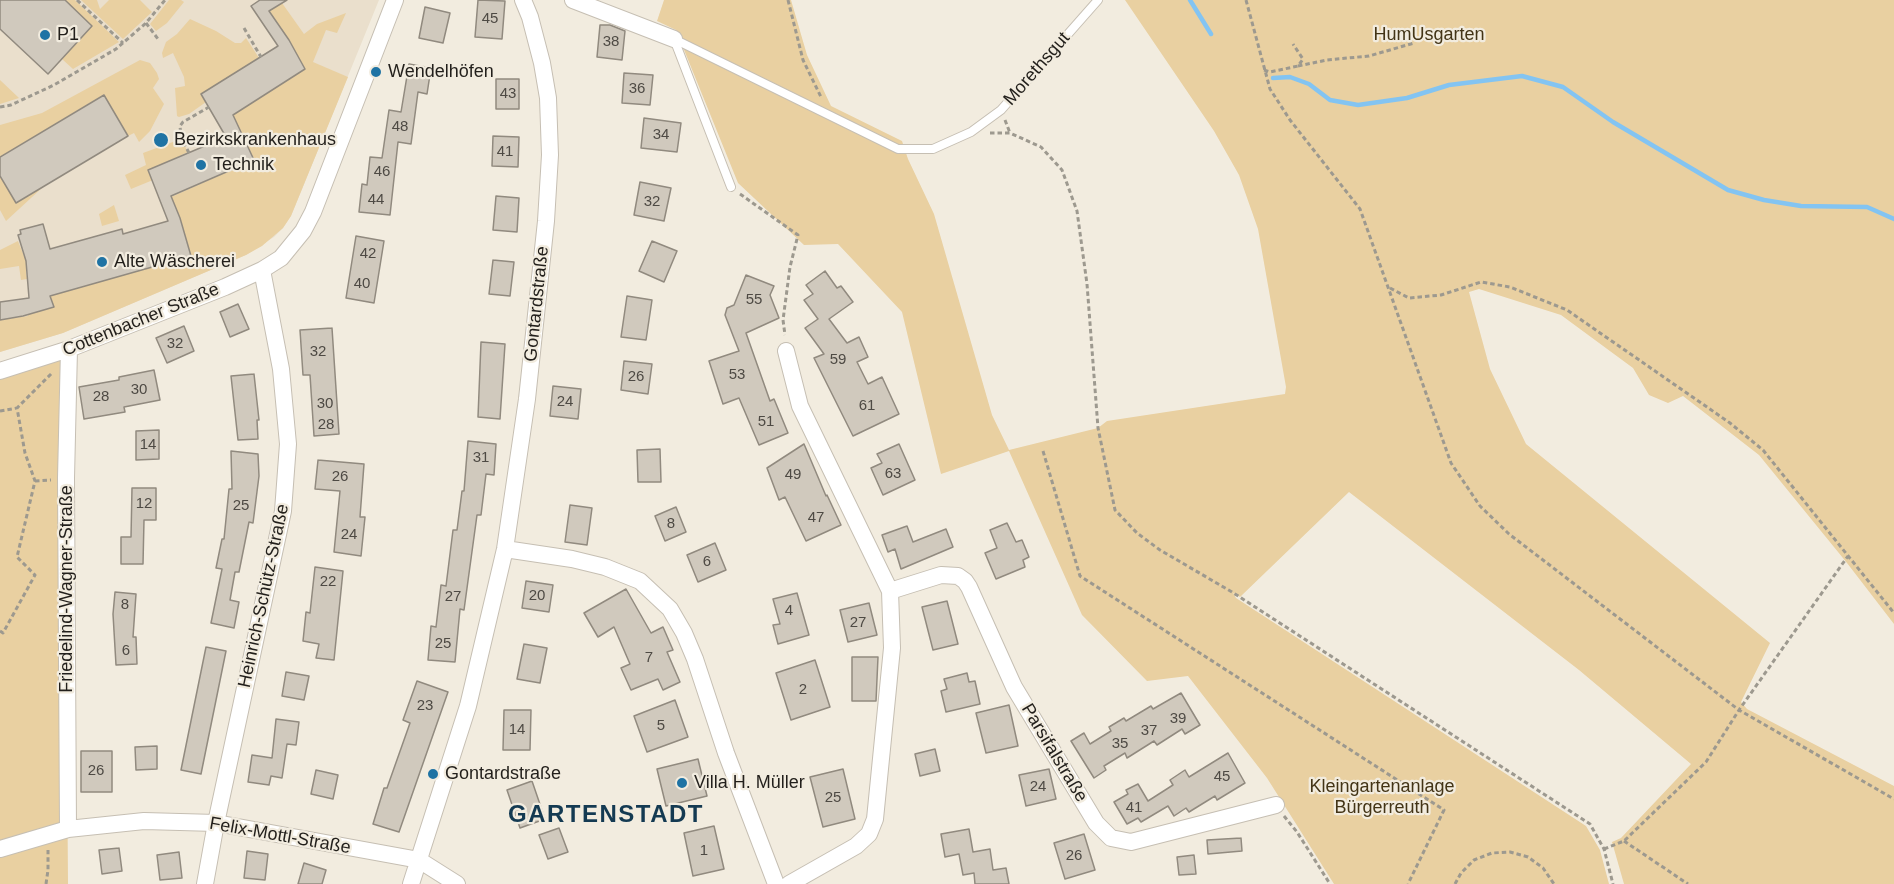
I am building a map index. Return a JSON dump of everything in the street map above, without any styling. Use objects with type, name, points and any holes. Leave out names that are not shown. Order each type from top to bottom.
[{"type":"street","name":"Cottenbacher Straße","points":[[0,370],[68,352],[262,270],[293,246],[313,212],[395,0]]},
{"type":"street","name":"Gontardstraße","points":[[411,884],[468,706],[505,549],[527,399],[546,221],[550,155],[548,98],[542,63],[523,0]]},
{"type":"street","points":[[573,0],[674,39]]},
{"type":"street","name":"Heinrich-Schütz-Straße","points":[[205,884],[283,511],[288,444],[281,369],[262,270]]},
{"type":"street","points":[[786,351],[800,406],[890,591],[892,648],[875,819],[869,834],[856,846],[789,884]]},
{"type":"street","name":"Friedelind-Wagner-Straße","points":[[68,352],[66,478],[68,829]]},
{"type":"street","points":[[505,549],[572,559],[605,567],[640,581],[670,609],[695,659],[726,753],[776,884]]},
{"type":"street","name":"Parsifalstraße","points":[[890,591],[941,575],[958,576],[965,581],[1014,687],[1096,823],[1111,838],[1131,842],[1276,805]]},
{"type":"street","name":"Felix-Mottl-Straße","points":[[0,849],[68,829],[144,821],[216,823],[419,861]]},
{"type":"street","points":[[419,861],[457,884]]},
{"type":"lane","name":"Morethsgut","points":[[674,39],[898,149],[933,150],[971,132],[1001,110],[1098,0]]},
{"type":"lane","points":[[674,39],[731,187]]},
{"type":"path","points":[[77,0],[123,44]]},
{"type":"path","points":[[0,107],[32,96],[54,85],[123,44],[146,23],[165,0]]},
{"type":"path","points":[[788,0],[803,60],[830,116]]},
{"type":"path","points":[[1246,0],[1270,88],[1290,120],[1360,208],[1451,463],[1480,506],[1509,534],[1739,710],[1894,799]]},
{"type":"path","points":[[146,23],[158,39]]},
{"type":"path","points":[[244,28],[261,57]]},
{"type":"path","points":[[1293,44],[1303,59],[1298,66]]},
{"type":"path","points":[[1264,70],[1270,72],[1328,60],[1369,56],[1414,44]]},
{"type":"path","points":[[189,153],[181,137],[180,126],[209,107]]},
{"type":"path","points":[[971,132],[1010,133],[1041,147],[1062,170],[1077,211],[1088,284],[1098,428],[1116,510],[1137,533],[1160,550],[1232,592],[1590,824],[1604,849],[1613,884]]},
{"type":"path","points":[[731,187],[798,235],[790,267],[783,320],[786,351]]},
{"type":"path","points":[[1388,287],[1409,298],[1441,295],[1481,282],[1510,287],[1567,310],[1730,423],[1763,450],[1894,613]]},
{"type":"path","points":[[0,411],[17,408],[68,352]]},
{"type":"path","points":[[0,631],[3,633],[35,575],[17,557],[35,481],[25,453],[17,408]]},
{"type":"path","points":[[1043,451],[1080,576],[1444,810],[1408,884]]},
{"type":"path","points":[[1604,849],[1624,841],[1706,762],[1739,710],[1848,556]]},
{"type":"path","points":[[1276,805],[1297,832],[1330,884]]},
{"type":"path","points":[[46,835],[48,870],[46,884]]},
{"type":"path","points":[[1624,841],[1689,884]]},
{"type":"path","points":[[1455,884],[1461,873],[1474,860],[1492,853],[1510,852],[1528,857],[1543,868],[1554,884]]},
{"type":"shaded area","name":"Bezirkskrankenhaus","points":[[0,0],[379,0],[291,216],[274,237],[246,255],[63,333],[0,352]]},
{"type":"green space","points":[[65,0],[75,0],[119,42],[73,69],[62,59],[92,26]]},
{"type":"green space","points":[[81,0],[97,0],[100,9],[109,0],[140,0],[152,12],[123,39]]},
{"type":"green space","points":[[169,0],[184,2],[167,23],[156,31],[150,24]]},
{"type":"green space","points":[[664,0],[791,0],[807,55],[831,106],[902,141],[934,214],[992,415],[1009,450],[1098,428],[1107,421],[1285,394],[1286,387],[1258,229],[1239,175],[1214,131],[1125,0],[1894,0],[1894,624],[1759,455],[1683,396],[1668,403],[1649,395],[1633,368],[1561,315],[1479,289],[1469,292],[1490,369],[1526,444],[1770,643],[1741,702],[1747,709],[1894,786],[1894,884],[1624,884],[1612,842],[1621,838],[1691,764],[1579,670],[1349,492],[1240,597],[1233,593],[1236,598],[1586,826],[1600,850],[1609,884],[1334,884],[1267,778],[1188,676],[1147,681],[1082,615],[1009,451],[941,474],[902,312],[838,244],[804,245],[738,183],[676,30],[657,21]]},
{"type":"green space","points":[[282,3],[304,34],[317,24],[346,13],[337,33],[326,30],[313,62],[348,77],[291,216],[283,228],[262,246],[246,255],[63,333],[0,352],[0,320],[28,316],[26,298],[31,301],[191,256],[171,197],[254,160],[233,115],[305,69],[269,11]]},
{"type":"green space","points":[[190,19],[235,43],[241,43],[246,38],[259,58],[201,94],[206,102],[189,114],[179,117],[177,116],[175,88],[185,86],[184,77],[173,53],[163,58],[162,53],[166,42],[177,34]]},
{"type":"green space","points":[[140,60],[150,63],[157,73],[159,79],[153,88],[164,104],[150,131],[139,142],[134,133],[128,136],[103,95],[0,157],[0,125],[42,113]]},
{"type":"green space","points":[[0,80],[19,98],[0,104]]},
{"type":"green space","points":[[181,139],[188,152],[149,170],[153,180],[131,189],[125,175],[146,165],[143,153]]},
{"type":"green space","points":[[0,176],[44,186],[6,221],[0,210]]},
{"type":"green space","points":[[114,205],[119,221],[102,226],[99,214]]},
{"type":"green space","points":[[18,241],[24,256],[33,254],[37,268],[26,271],[27,279],[21,280],[19,266],[0,269],[0,250]]},
{"type":"green space","points":[[68,349],[65,479],[68,884],[0,884],[0,371]]},
{"type":"building","name":"P1","points":[[0,0],[65,0],[92,26],[48,74],[0,29]]},
{"type":"building","points":[[260,0],[287,0],[269,11],[305,69],[233,115],[254,160],[171,196],[191,256],[50,296],[54,307],[0,320],[0,302],[29,298],[26,261],[18,235],[21,234],[20,230],[43,224],[50,249],[122,229],[123,234],[168,221],[148,170],[226,137],[201,94],[278,46],[251,6]]},
{"type":"building","points":[[478,0],[505,1],[502,39],[475,37]]},
{"type":"building","points":[[425,7],[450,13],[443,43],[419,38]]},
{"type":"building","points":[[600,25],[610,25],[625,31],[622,60],[597,57]]},
{"type":"building","points":[[409,64],[431,68],[427,94],[418,92],[411,144],[398,142],[390,215],[359,212],[362,184],[367,185],[370,157],[382,158],[389,110],[401,112]]},
{"type":"building","points":[[624,73],[653,75],[650,105],[622,103]]},
{"type":"building","points":[[496,79],[519,79],[519,109],[496,109]]},
{"type":"building","points":[[104,95],[128,136],[16,203],[0,176],[0,157]]},
{"type":"building","points":[[644,118],[681,123],[677,152],[641,148]]},
{"type":"building","points":[[493,136],[519,137],[518,167],[492,166]]},
{"type":"building","points":[[640,182],[671,188],[664,221],[634,215]]},
{"type":"building","points":[[496,196],[519,198],[517,232],[493,230]]},
{"type":"building","points":[[356,236],[384,241],[374,303],[346,298]]},
{"type":"building","points":[[652,241],[677,251],[664,282],[639,271]]},
{"type":"building","points":[[493,260],[514,262],[510,296],[489,294]]},
{"type":"building","points":[[825,271],[837,288],[841,286],[853,302],[829,319],[847,343],[859,337],[868,357],[857,362],[868,384],[882,377],[899,414],[853,436],[814,358],[824,354],[805,328],[818,319],[804,300],[813,294],[806,285]]},
{"type":"building","points":[[746,275],[774,286],[770,295],[779,318],[746,333],[770,401],[774,399],[788,433],[759,445],[739,398],[723,404],[709,361],[739,351],[725,315],[727,308],[734,305]]},
{"type":"building","points":[[627,296],[652,300],[646,340],[621,337]]},
{"type":"building","points":[[238,304],[249,329],[230,337],[220,312]]},
{"type":"building","points":[[184,326],[194,351],[167,363],[156,338]]},
{"type":"building","points":[[332,328],[339,434],[314,436],[310,375],[303,375],[300,330]]},
{"type":"building","points":[[481,342],[505,344],[500,419],[478,417]]},
{"type":"building","points":[[624,361],[652,364],[648,394],[621,390]]},
{"type":"building","points":[[154,370],[160,400],[124,407],[125,412],[84,419],[79,387],[119,380],[119,377]]},
{"type":"building","points":[[254,374],[259,420],[257,420],[258,439],[238,440],[231,376]]},
{"type":"building","points":[[553,386],[581,389],[578,419],[550,416]]},
{"type":"building","points":[[159,430],[159,459],[136,460],[136,431]]},
{"type":"building","points":[[468,441],[496,444],[494,475],[486,474],[481,515],[477,515],[464,610],[460,609],[455,662],[428,660],[431,626],[436,627],[441,585],[446,586],[453,530],[457,530],[462,491],[464,491]]},
{"type":"building","points":[[804,444],[841,525],[806,541],[785,497],[779,500],[767,468]]},
{"type":"building","points":[[899,444],[915,480],[883,495],[871,468],[882,463],[877,454]]},
{"type":"building","points":[[660,449],[661,482],[638,482],[637,450]]},
{"type":"building","points":[[231,451],[258,454],[259,476],[253,523],[249,522],[239,572],[235,572],[230,600],[239,602],[234,628],[211,623],[222,569],[216,568],[222,539],[224,539],[229,489],[232,489]]},
{"type":"building","points":[[318,460],[364,464],[360,517],[365,517],[361,556],[334,552],[340,491],[315,489]]},
{"type":"building","points":[[132,488],[156,488],[156,520],[144,520],[143,564],[121,564],[121,537],[131,537]]},
{"type":"building","points":[[570,505],[592,508],[587,545],[565,542]]},
{"type":"building","points":[[676,507],[686,532],[665,541],[655,516]]},
{"type":"building","points":[[1007,523],[1016,542],[1022,540],[1029,557],[1023,560],[1025,567],[996,579],[985,553],[997,548],[990,530]]},
{"type":"building","points":[[907,526],[913,542],[946,529],[953,547],[901,569],[895,549],[888,552],[882,535]]},
{"type":"building","points":[[715,543],[726,570],[698,582],[687,555]]},
{"type":"building","points":[[315,567],[343,571],[334,660],[316,658],[319,644],[303,641],[306,612],[310,613]]},
{"type":"building","points":[[526,581],[553,585],[549,612],[522,608]]},
{"type":"building","points":[[626,589],[651,633],[663,627],[673,650],[667,652],[680,682],[663,690],[658,679],[631,690],[621,668],[630,664],[614,627],[598,637],[584,613]]},
{"type":"building","points":[[115,592],[136,594],[133,637],[136,637],[137,664],[116,665],[113,614]]},
{"type":"building","points":[[797,593],[809,635],[778,644],[773,625],[780,624],[773,599]]},
{"type":"building","points":[[947,601],[958,644],[933,650],[922,607]]},
{"type":"building","points":[[869,603],[877,635],[848,642],[840,610]]},
{"type":"building","points":[[524,644],[547,648],[540,683],[517,679]]},
{"type":"building","points":[[206,647],[226,651],[201,774],[181,770]]},
{"type":"building","points":[[852,657],[878,657],[876,701],[852,701]]},
{"type":"building","points":[[815,660],[830,707],[791,720],[776,673]]},
{"type":"building","points":[[286,672],[309,676],[304,700],[282,696]]},
{"type":"building","points":[[967,673],[969,682],[975,681],[980,704],[946,712],[941,691],[947,689],[944,679]]},
{"type":"building","points":[[417,681],[448,692],[399,832],[373,824],[384,788],[387,788],[410,723],[403,720]]},
{"type":"building","points":[[1181,693],[1200,725],[1185,734],[1182,729],[1157,745],[1154,741],[1127,758],[1125,753],[1104,766],[1106,770],[1094,778],[1071,741],[1084,733],[1090,744],[1111,731],[1109,727],[1124,718],[1126,721],[1151,706],[1153,709]]},
{"type":"building","points":[[675,700],[688,737],[647,752],[634,716]]},
{"type":"building","points":[[1009,705],[1018,746],[986,753],[976,713]]},
{"type":"building","points":[[504,710],[531,710],[530,750],[503,750]]},
{"type":"building","points":[[276,719],[299,722],[296,745],[287,744],[282,778],[271,776],[269,785],[248,782],[252,755],[272,758]]},
{"type":"building","points":[[157,746],[157,769],[136,770],[135,747]]},
{"type":"building","points":[[935,749],[940,771],[920,776],[915,754]]},
{"type":"building","points":[[81,751],[112,751],[112,792],[81,792]]},
{"type":"building","points":[[1228,753],[1245,783],[1217,800],[1215,796],[1189,812],[1186,808],[1174,816],[1168,806],[1141,822],[1138,818],[1127,824],[1114,802],[1128,794],[1126,790],[1138,784],[1148,801],[1173,785],[1170,780],[1185,770],[1189,777]]},
{"type":"building","name":"Villa H. Müller","points":[[698,759],[707,796],[666,806],[657,769]]},
{"type":"building","points":[[843,769],[855,819],[823,827],[810,777]]},
{"type":"building","points":[[1049,769],[1056,799],[1026,806],[1019,775]]},
{"type":"building","points":[[316,770],[338,775],[333,799],[311,794]]},
{"type":"building","points":[[532,781],[545,819],[520,828],[507,790]]},
{"type":"building","points":[[714,826],[724,869],[693,876],[684,833]]},
{"type":"building","points":[[559,828],[568,852],[548,859],[539,835]]},
{"type":"building","points":[[969,829],[973,852],[990,849],[993,870],[1006,868],[1009,884],[975,884],[974,873],[963,875],[959,854],[945,857],[941,834]]},
{"type":"building","points":[[1084,834],[1095,870],[1065,879],[1054,843]]},
{"type":"building","points":[[1241,838],[1242,851],[1208,854],[1207,840]]},
{"type":"building","points":[[119,848],[122,871],[102,874],[99,850]]},
{"type":"building","points":[[247,851],[268,854],[265,880],[244,878]]},
{"type":"building","points":[[179,852],[182,878],[160,880],[157,855]]},
{"type":"building","points":[[1194,855],[1196,874],[1179,875],[1177,857]]},
{"type":"building","points":[[304,863],[326,870],[322,884],[298,884]]},
{"type":"waterway","points":[[1190,0],[1211,34]]},
{"type":"waterway","points":[[1273,78],[1290,77],[1309,84],[1330,100],[1358,105],[1407,98],[1449,85],[1522,76],[1563,87],[1613,122],[1728,190],[1764,200],[1801,206],[1867,207],[1894,219]]},
{"type":"place","name":"P1","points":[[45,35]]},
{"type":"place","name":"Wendelhöfen","points":[[376,72]]},
{"type":"place","name":"Bezirkskrankenhaus","points":[[161,140]]},
{"type":"place","name":"Technik","points":[[201,165]]},
{"type":"place","name":"Alte Wäscherei","points":[[102,262]]},
{"type":"place","name":"Gontardstraße","points":[[433,774]]},
{"type":"place","name":"Villa H. Müller","points":[[682,783]]},
{"type":"district","name":"GARTENSTADT","points":[[606,815]]},
{"type":"park label","name":"HumUsgarten","points":[[1429,35]]},
{"type":"park label","name":"Kleingartenanlage Bürgerreuth","points":[[1382,797]]}]
